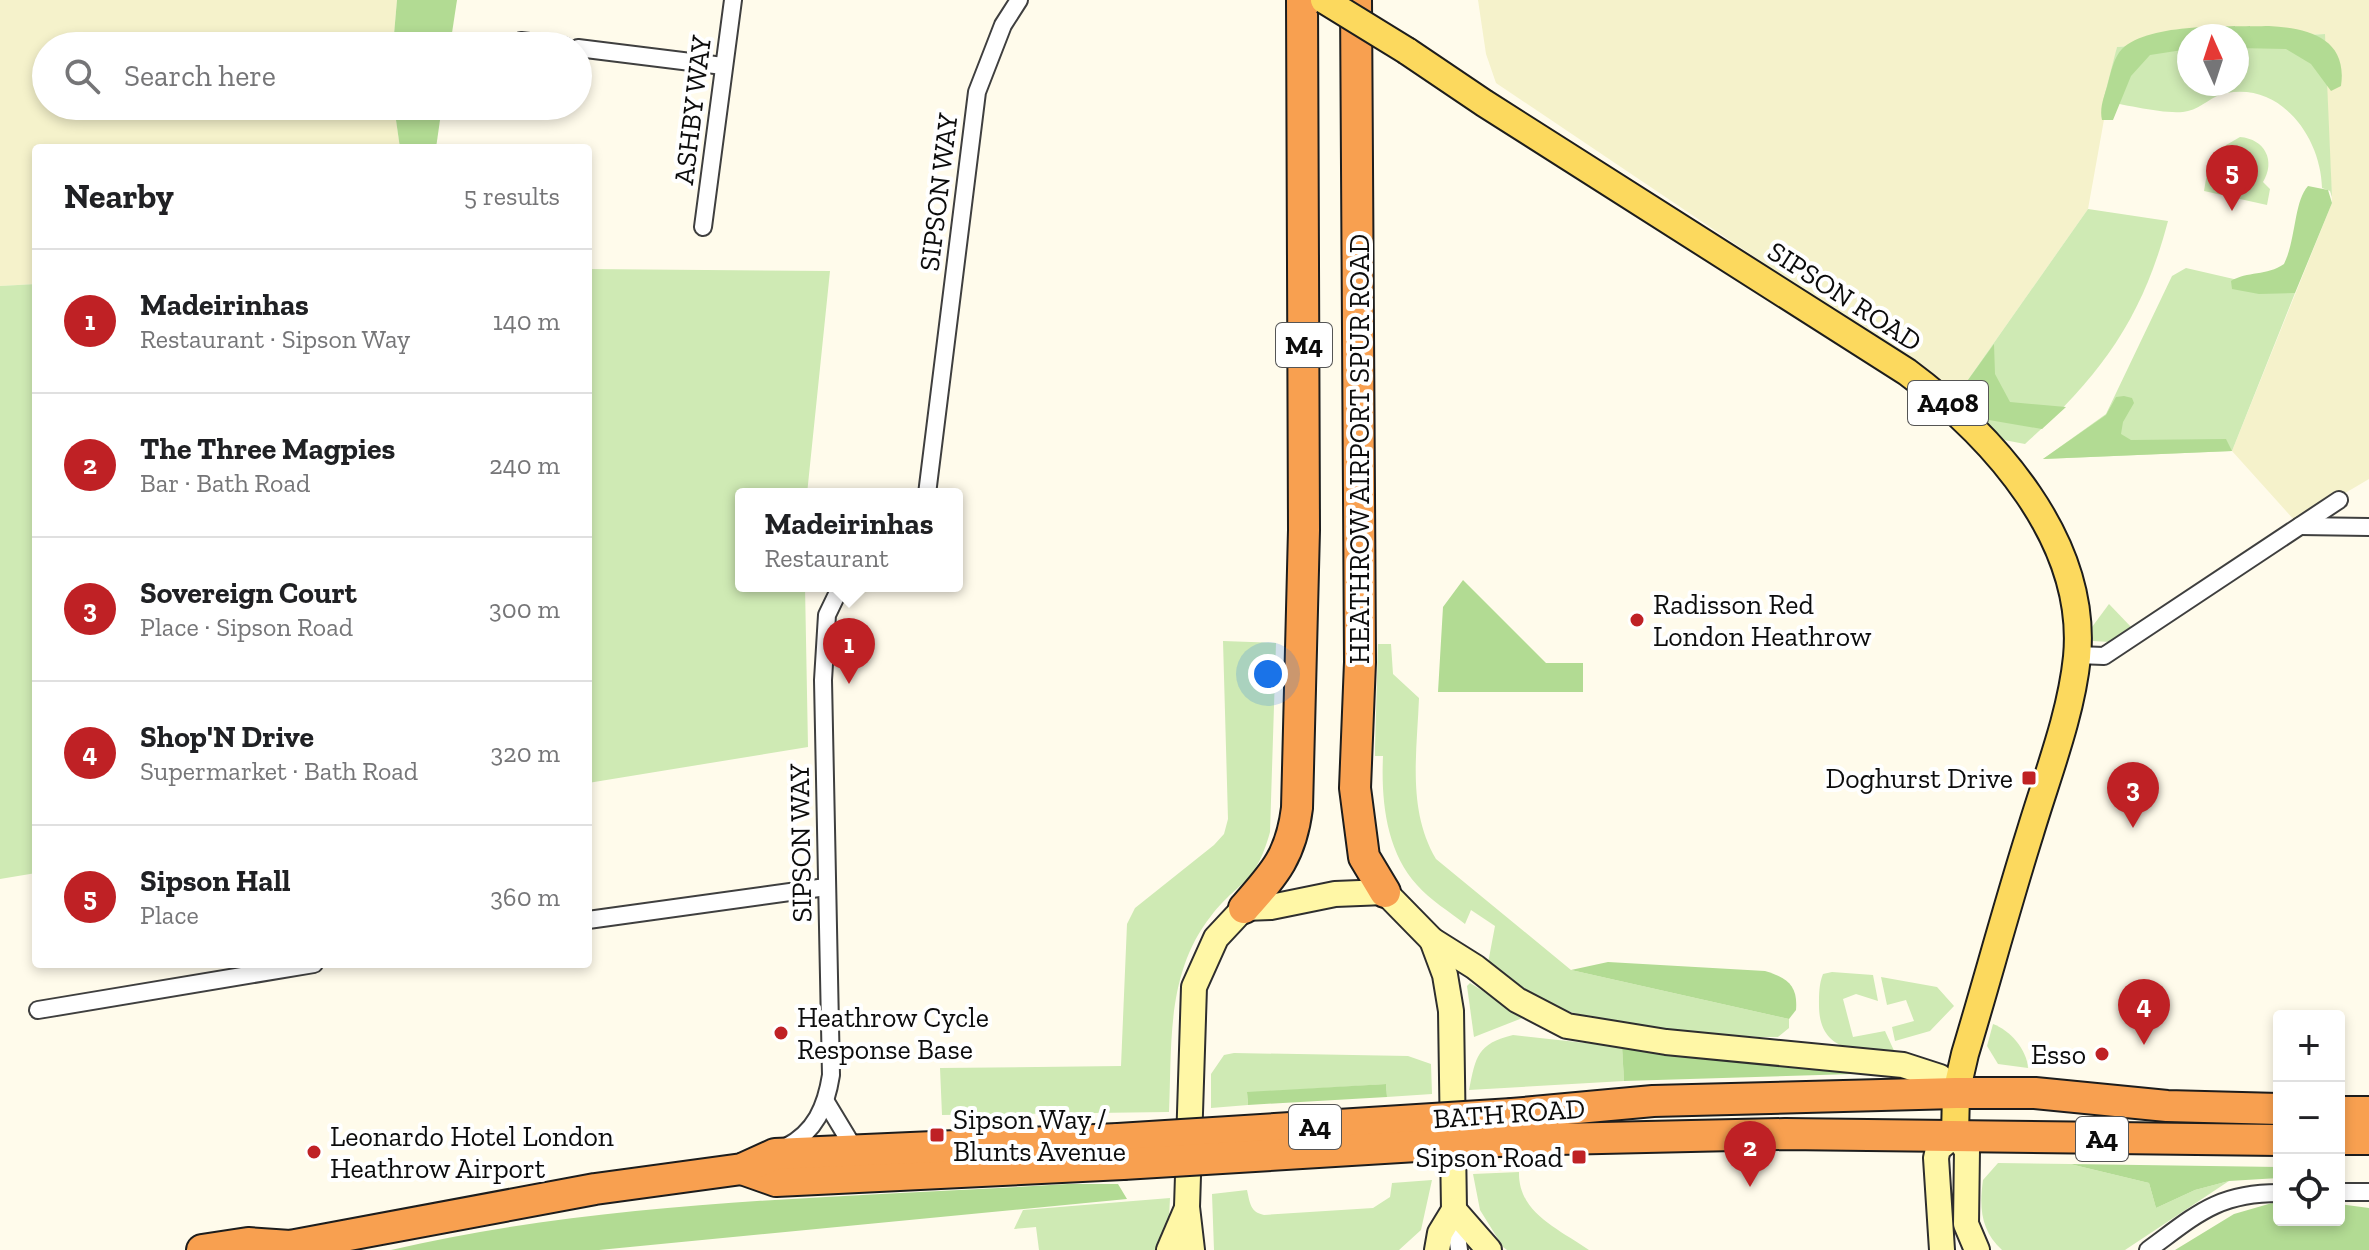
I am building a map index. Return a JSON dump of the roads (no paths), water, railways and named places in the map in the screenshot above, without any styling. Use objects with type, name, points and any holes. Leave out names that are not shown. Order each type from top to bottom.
[{"type":"highway","name":"HEATHROW AIRPORT SPUR ROAD","points":[[1244,908],[1276,872],[1287,853],[1297,808],[1304,530],[1302,0]]},
{"type":"highway","name":"HEATHROW AIRPORT SPUR ROAD","points":[[1356,0],[1360,662],[1355,788],[1364,857],[1385,892]]},
{"type":"highway","name":"BATH ROAD","points":[[1514,1127],[1653,1101],[1956,1093],[2035,1093],[2167,1106],[2273,1109]]},
{"type":"highway","points":[[2345,1112],[2369,1112]]},
{"type":"highway","name":"BATH ROAD","points":[[742,1169],[776,1181],[1120,1152],[1514,1127],[1695,1135],[2273,1140]]},
{"type":"highway","points":[[2345,1139],[2369,1139]]},
{"type":"highway","name":"BATH ROAD","points":[[202,1250],[248,1243],[288,1248],[595,1189],[742,1169],[775,1154],[855,1150],[1120,1152]]},
{"type":"main road","name":"SIPSON ROAD","points":[[1324,0],[1907,372],[1950,404],[2011,468],[2036,507],[2064,571],[2076,614],[2077,655],[2054,752],[1981,995],[1956,1093],[1955,1135]]},
{"type":"street","name":"ASHBY WAY","points":[[703,227],[733,0]]},
{"type":"street","name":"SIPSON WAY","points":[[928,488],[977,92],[1003,25],[1019,0]]},
{"type":"street","points":[[592,50],[723,66]]},
{"type":"street","points":[[2077,655],[2104,656],[2339,500]]},
{"type":"street","points":[[2299,527],[2369,527]]},
{"type":"street","name":"SIPSON WAY","points":[[775,1154],[804,1138],[826,1102],[831,1045],[823,680],[827,615],[838,592]]},
{"type":"street","points":[[592,919],[826,887]]},
{"type":"street","points":[[1192,1250],[1187,1207],[1194,987],[1216,938],[1244,908],[1271,907],[1335,894],[1385,892],[1432,940],[1475,967],[1517,1000],[1567,1026],[1666,1042],[1903,1065],[1940,1077],[1956,1093]]},
{"type":"street","points":[[1432,940],[1445,975],[1451,1011],[1454,1210],[1459,1250]]},
{"type":"street","points":[[38,1010],[290,968]]},
{"type":"street","points":[[826,1102],[855,1150]]},
{"type":"street","points":[[1942,1250],[1936,1158],[1938,1149],[1955,1135],[1967,1150],[1966,1224],[1977,1250]]},
{"type":"street","points":[[2345,1192],[2369,1192]]},
{"type":"street","points":[[2148,1250],[2197,1214],[2230,1197],[2273,1193]]},
{"type":"street","points":[[1169,1250],[1187,1207]]},
{"type":"street","points":[[1437,1250],[1440,1233],[1454,1210]]},
{"type":"street","points":[[1454,1210],[1489,1250]]},
{"type":"place","name":"Sipson Hall","points":[[2232,211]]},
{"type":"place","name":"Radisson Red London Heathrow","points":[[1637,620]]},
{"type":"place","name":"Madeirinhas","points":[[849,684]]},
{"type":"place","name":"Doghurst Drive","points":[[2029,778]]},
{"type":"place","name":"Sovereign Court","points":[[2133,828]]},
{"type":"place","name":"Heathrow Cycle Response Base","points":[[781,1033]]},
{"type":"place","name":"Shop'N Drive","points":[[2144,1045]]},
{"type":"place","name":"Esso","points":[[2102,1054]]},
{"type":"place","name":"Sipson Way / Blunts Avenue","points":[[937,1135]]},
{"type":"place","name":"Leonardo Hotel London Heathrow Airport","points":[[314,1152]]},
{"type":"place","name":"Sipson Road","points":[[1579,1157]]},
{"type":"place","name":"The Three Magpies","points":[[1750,1187]]}]
